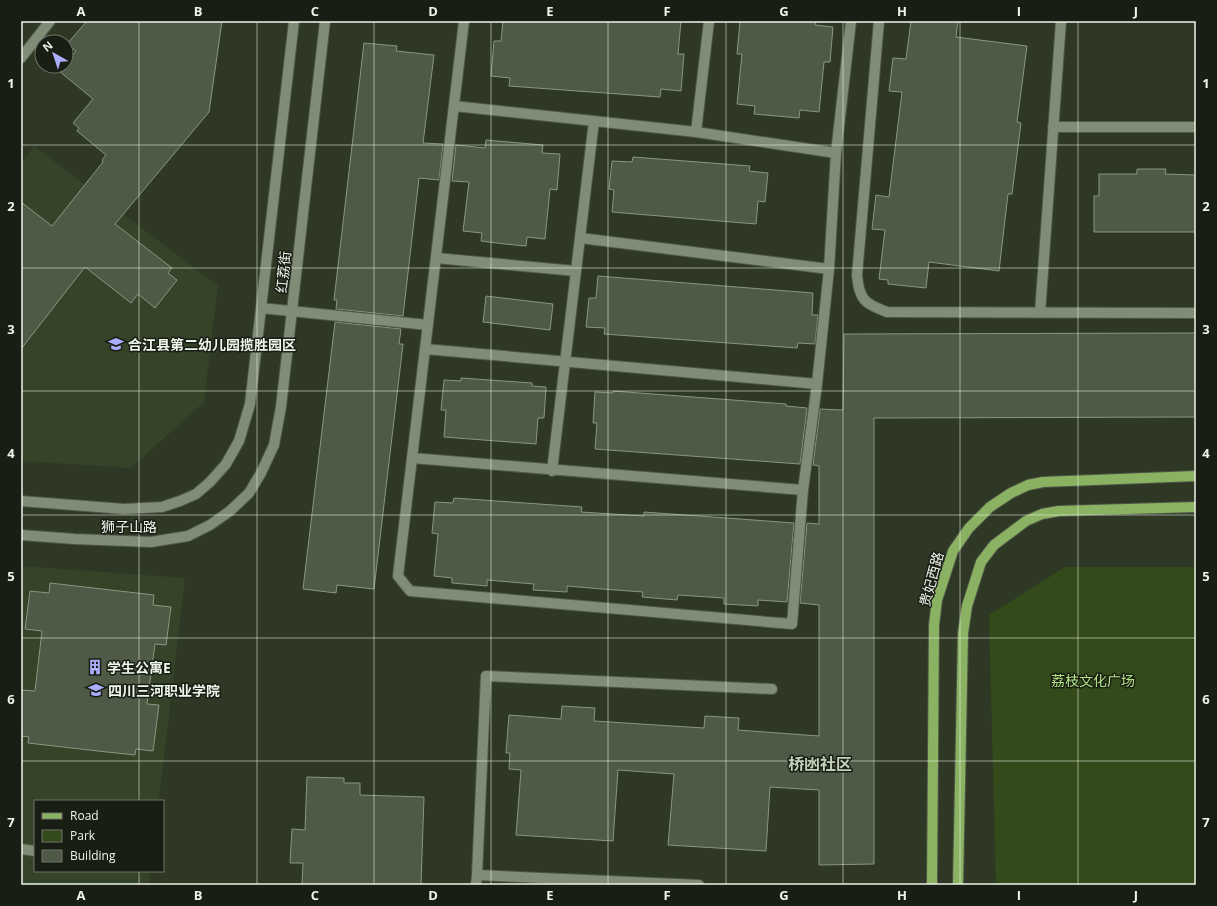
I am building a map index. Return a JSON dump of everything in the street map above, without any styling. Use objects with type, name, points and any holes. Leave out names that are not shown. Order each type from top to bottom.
[{"type":"main road","name":"贵妃西路","points":[[932,885],[934,625],[937,600],[953,551],[969,528],[990,507],[1011,493],[1028,486],[1043,482],[1196,476]]},
{"type":"main road","points":[[958,885],[963,633],[967,606],[981,562],[994,545],[1026,521],[1042,514],[1059,511],[1196,507]]},
{"type":"street","points":[[21,58],[50,21]]},
{"type":"street","name":"红荔街","points":[[210,482],[226,464],[238,441],[250,404],[294,21]]},
{"type":"street","name":"红荔街","points":[[230,511],[249,493],[261,472],[274,445],[282,407],[325,21]]},
{"type":"street","points":[[464,21],[398,576],[410,591],[792,624],[803,490],[817,384],[829,269],[836,153],[851,21]]},
{"type":"street","points":[[696,132],[709,21]]},
{"type":"street","points":[[879,21],[857,276],[858,288],[863,298],[872,307],[887,312],[1196,313]]},
{"type":"street","points":[[1040,313],[1061,21]]},
{"type":"street","points":[[454,106],[696,132],[836,153]]},
{"type":"street","points":[[552,470],[594,121]]},
{"type":"street","points":[[1053,127],[1196,127]]},
{"type":"street","points":[[580,238],[829,269]]},
{"type":"street","points":[[436,258],[576,271]]},
{"type":"street","points":[[261,308],[428,325]]},
{"type":"street","points":[[425,349],[817,384]]},
{"type":"street","points":[[412,458],[803,490]]},
{"type":"street","name":"狮子山路","points":[[21,501],[124,509],[162,507],[196,494],[210,482]]},
{"type":"street","name":"狮子山路","points":[[21,535],[75,540],[151,542],[188,536],[210,525],[230,511]]},
{"type":"street","points":[[700,885],[476,880],[486,676],[772,689]]},
{"type":"street","points":[[21,849],[34,851]]},
{"type":"shaded area","name":"合江县第二幼儿园揽胜园区","points":[[34,146],[218,286],[204,402],[131,468],[21,461],[21,164]]},
{"type":"shaded area","name":"四川三河职业学院","points":[[21,566],[185,578],[159,800],[34,800],[34,872],[150,872],[149,885],[21,885]]},
{"type":"green space","name":"荔枝文化广场","points":[[1065,567],[1196,567],[1196,885],[996,885],[989,615]]},
{"type":"building","points":[[87,21],[222,21],[209,112],[115,224],[172,268],[168,273],[177,280],[155,308],[138,294],[131,303],[85,267],[21,349],[21,202],[52,226],[103,162],[102,160],[106,155],[77,131],[79,128],[73,123],[93,99],[63,74],[74,74],[74,53],[76,51],[74,49],[74,36]]},
{"type":"building","points":[[503,21],[681,21],[678,54],[684,54],[681,91],[661,89],[660,97],[509,86],[510,78],[491,76],[494,41],[501,41]]},
{"type":"building","points":[[740,21],[816,21],[815,25],[833,27],[830,62],[824,62],[819,112],[800,110],[799,118],[754,114],[755,106],[737,104],[742,54],[737,54]]},
{"type":"building","points":[[911,21],[958,21],[956,37],[1027,46],[1017,122],[1021,123],[1012,194],[1008,194],[999,271],[929,262],[926,288],[888,284],[888,280],[879,279],[885,230],[872,229],[876,195],[889,197],[902,92],[889,91],[893,58],[906,59]]},
{"type":"building","points":[[364,43],[397,46],[396,51],[434,55],[423,143],[443,144],[439,180],[419,178],[403,316],[336,309],[337,300],[334,300]]},
{"type":"building","points":[[486,140],[543,145],[542,153],[560,154],[557,190],[550,189],[545,239],[527,237],[526,246],[505,244],[481,241],[482,233],[463,231],[469,182],[452,181],[456,145],[485,148]]},
{"type":"building","points":[[633,157],[750,166],[749,171],[768,173],[765,202],[758,201],[756,224],[612,212],[614,190],[609,189],[612,161],[632,162]]},
{"type":"building","points":[[1137,169],[1166,169],[1165,174],[1196,175],[1196,232],[1094,232],[1094,196],[1099,196],[1099,174],[1137,174]]},
{"type":"building","points":[[598,276],[813,293],[812,315],[818,315],[815,344],[798,343],[797,348],[604,334],[605,328],[586,327],[589,298],[596,298]]},
{"type":"building","points":[[486,296],[553,304],[550,330],[483,322]]},
{"type":"building","points":[[335,322],[401,329],[399,344],[403,344],[374,589],[337,585],[336,593],[303,589]]},
{"type":"building","points":[[1196,333],[1196,417],[874,418],[874,864],[819,865],[819,790],[770,787],[766,851],[668,845],[674,774],[618,770],[613,841],[516,835],[521,770],[509,769],[510,753],[506,753],[509,715],[561,719],[562,706],[595,708],[594,721],[704,728],[705,716],[739,718],[738,730],[819,736],[819,605],[800,603],[807,523],[819,524],[819,466],[813,465],[820,409],[843,410],[844,334]]},
{"type":"building","points":[[461,378],[532,383],[532,386],[546,387],[544,418],[538,418],[536,444],[444,437],[446,410],[441,410],[444,380],[461,381]]},
{"type":"building","points":[[613,391],[786,404],[786,406],[807,408],[800,464],[595,449],[597,423],[593,423],[595,392],[613,393]]},
{"type":"building","points":[[454,498],[582,507],[581,512],[644,516],[644,512],[794,523],[787,602],[758,600],[758,606],[724,604],[724,598],[678,595],[677,600],[642,597],[643,592],[567,586],[567,592],[533,590],[534,584],[487,580],[487,586],[452,583],[452,578],[434,576],[438,534],[432,533],[435,502],[453,503]]},
{"type":"building","name":"学生公寓E","points":[[50,583],[154,595],[153,605],[171,607],[166,645],[155,644],[147,704],[159,705],[153,751],[136,749],[135,755],[98,751],[28,743],[29,737],[21,736],[21,690],[35,691],[42,631],[25,629],[30,591],[49,593]]},
{"type":"building","points":[[307,777],[344,778],[344,783],[360,783],[360,795],[424,797],[421,885],[302,885],[303,863],[290,863],[292,829],[305,830]]},
{"type":"place","name":"合江县第二幼儿园揽胜园区","points":[[116,344]]},
{"type":"place","name":"学生公寓E","points":[[95,667]]},
{"type":"place","name":"四川三河职业学院","points":[[96,690]]},
{"type":"district","name":"桥凼社区","points":[[820,764]]}]
